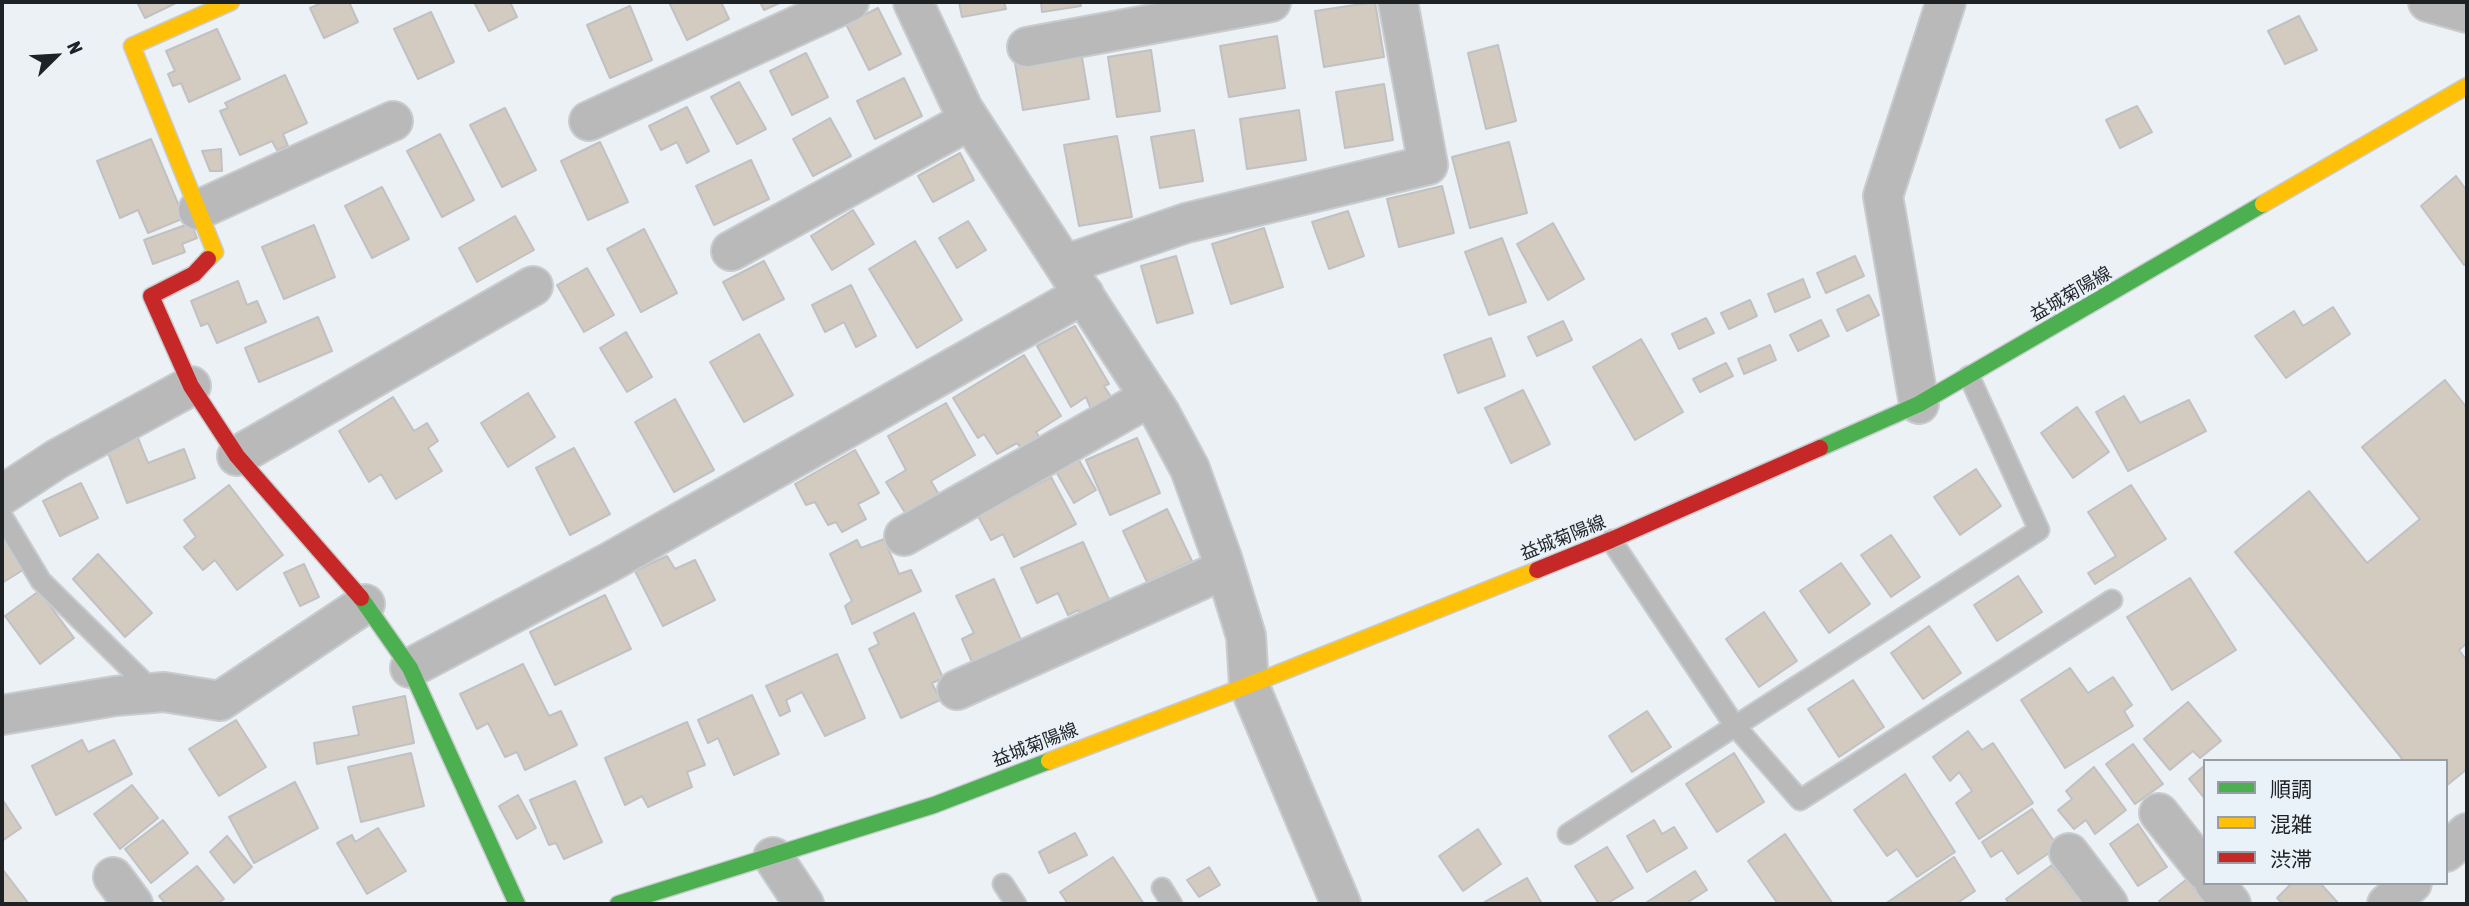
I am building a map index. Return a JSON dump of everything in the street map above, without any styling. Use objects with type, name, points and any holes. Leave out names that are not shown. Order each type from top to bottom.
[{"type":"main road","points":[[231,2],[132,46],[215,252],[194,274],[151,296],[191,386],[237,456],[365,604],[410,668],[517,904]]},
{"type":"main road","name":"益城菊陽線","points":[[618,904],[773,858],[934,805],[1249,685],[1611,540],[1919,404],[2467,86]]},
{"type":"street","points":[[589,121],[849,2]]},
{"type":"street","points":[[913,2],[970,120],[1150,397],[1190,469],[1246,636],[1249,685],[1341,904]]},
{"type":"street","points":[[1027,47],[1271,2]]},
{"type":"street","points":[[410,668],[610,562],[1074,280],[1186,223],[1428,164],[1398,2]]},
{"type":"street","points":[[1919,404],[1883,196],[1947,2]]},
{"type":"street","points":[[2428,2],[2467,13]]},
{"type":"street","points":[[731,251],[970,120]]},
{"type":"street","points":[[198,210],[393,121]]},
{"type":"street","points":[[237,456],[533,286]]},
{"type":"street","points":[[2,495],[57,459],[191,386]]},
{"type":"street","points":[[904,536],[1150,397]]},
{"type":"street","points":[[957,690],[1225,569]]},
{"type":"street","points":[[2,715],[115,696],[164,692],[219,701],[365,604]]},
{"type":"street","points":[[2160,813],[2203,868]]},
{"type":"street","points":[[2448,850],[2467,833]]},
{"type":"street","points":[[2069,853],[2108,904]]},
{"type":"street","points":[[773,858],[804,904]]},
{"type":"street","points":[[2216,885],[2231,904]]},
{"type":"lane","points":[[1568,834],[2039,530],[1969,376]]},
{"type":"lane","points":[[2,516],[41,581],[155,693]]},
{"type":"lane","points":[[1611,540],[1735,726],[1800,800],[2112,600]]},
{"type":"lane","points":[[1003,884],[1016,904]]},
{"type":"building","points":[[137,2],[178,2],[145,18]]},
{"type":"building","points":[[324,2],[349,2],[358,22],[324,38],[310,8]]},
{"type":"building","points":[[474,2],[510,2],[517,17],[489,31]]},
{"type":"building","points":[[669,2],[721,2],[729,19],[687,40]]},
{"type":"building","points":[[760,2],[782,2],[764,10]]},
{"type":"building","points":[[959,2],[1004,2],[1006,9],[962,17]]},
{"type":"building","points":[[1041,2],[1080,2],[1081,6],[1042,12]]},
{"type":"building","points":[[1375,2],[1384,57],[1324,67],[1315,11]]},
{"type":"building","points":[[630,6],[652,60],[610,78],[587,25]]},
{"type":"building","points":[[878,8],[901,54],[869,70],[846,24]]},
{"type":"building","points":[[431,12],[454,62],[418,79],[394,29]]},
{"type":"building","points":[[2299,16],[2317,50],[2285,64],[2268,31]]},
{"type":"building","points":[[217,29],[240,79],[189,102],[181,83],[173,86],[168,74],[175,71],[166,51]]},
{"type":"building","points":[[1277,36],[1285,88],[1229,97],[1220,46]]},
{"type":"building","points":[[1498,45],[1516,121],[1486,129],[1468,53]]},
{"type":"building","points":[[1151,50],[1160,111],[1117,117],[1108,57]]},
{"type":"building","points":[[1081,52],[1089,99],[1023,110],[1015,63]]},
{"type":"building","points":[[806,53],[828,97],[792,115],[770,71]]},
{"type":"building","points":[[285,75],[307,123],[283,134],[288,146],[277,150],[272,141],[240,155],[220,111],[228,108],[225,103]]},
{"type":"building","points":[[904,78],[922,116],[875,139],[857,101]]},
{"type":"building","points":[[739,82],[766,129],[737,144],[711,97]]},
{"type":"building","points":[[1384,84],[1393,140],[1345,148],[1336,92]]},
{"type":"building","points":[[2137,106],[2152,132],[2120,148],[2106,120]]},
{"type":"building","points":[[687,107],[709,151],[687,163],[677,142],[661,150],[649,126]]},
{"type":"building","points":[[505,108],[536,170],[502,187],[470,125]]},
{"type":"building","points":[[1299,110],[1306,160],[1247,169],[1240,119]]},
{"type":"building","points":[[830,118],[851,156],[813,176],[793,139]]},
{"type":"building","points":[[1194,130],[1203,181],[1160,188],[1151,137]]},
{"type":"building","points":[[440,134],[474,200],[442,217],[407,151]]},
{"type":"building","points":[[1117,136],[1132,217],[1079,226],[1064,145]]},
{"type":"building","points":[[151,139],[184,218],[148,233],[138,210],[120,218],[97,161]]},
{"type":"building","points":[[600,142],[628,202],[588,220],[561,161]]},
{"type":"building","points":[[1509,142],[1527,213],[1470,228],[1452,157]]},
{"type":"building","points":[[221,149],[222,171],[210,171],[202,151]]},
{"type":"building","points":[[960,153],[974,180],[933,202],[918,176]]},
{"type":"building","points":[[751,160],[769,199],[714,225],[696,186]]},
{"type":"building","points":[[2456,176],[2467,191],[2467,262],[2464,265],[2421,206]]},
{"type":"building","points":[[1442,186],[1454,233],[1399,247],[1387,199]]},
{"type":"building","points":[[382,187],[409,239],[372,258],[345,206]]},
{"type":"building","points":[[853,210],[874,244],[832,270],[811,236]]},
{"type":"building","points":[[1348,211],[1364,256],[1329,269],[1312,222]]},
{"type":"building","points":[[515,216],[534,250],[477,282],[459,248]]},
{"type":"building","points":[[968,221],[986,250],[957,268],[939,238]]},
{"type":"building","points":[[191,223],[197,238],[182,244],[185,252],[153,264],[144,240]]},
{"type":"building","points":[[1553,223],[1584,279],[1548,300],[1517,244]]},
{"type":"building","points":[[314,225],[335,277],[284,299],[262,247]]},
{"type":"building","points":[[1264,228],[1283,287],[1231,304],[1212,244]]},
{"type":"building","points":[[644,229],[677,293],[641,312],[607,249]]},
{"type":"building","points":[[1502,238],[1526,302],[1489,315],[1465,252]]},
{"type":"building","points":[[915,241],[962,320],[917,348],[869,269]]},
{"type":"building","points":[[1176,256],[1193,313],[1157,323],[1141,266]]},
{"type":"building","points":[[1855,256],[1864,276],[1826,293],[1817,273]]},
{"type":"building","points":[[764,261],[784,299],[743,320],[723,282]]},
{"type":"building","points":[[587,268],[614,315],[584,332],[557,285]]},
{"type":"building","points":[[1803,279],[1810,297],[1775,312],[1768,294]]},
{"type":"building","points":[[238,281],[247,305],[257,301],[266,322],[217,343],[208,323],[201,326],[191,301]]},
{"type":"building","points":[[851,285],[876,336],[856,347],[844,322],[825,332],[812,305]]},
{"type":"building","points":[[1869,295],[1879,315],[1847,331],[1837,310]]},
{"type":"building","points":[[1750,300],[1757,316],[1729,329],[1721,313]]},
{"type":"building","points":[[2333,307],[2350,334],[2286,378],[2255,336],[2294,311],[2303,326]]},
{"type":"building","points":[[318,317],[332,351],[259,382],[245,348]]},
{"type":"building","points":[[1706,318],[1714,333],[1679,349],[1672,334]]},
{"type":"building","points":[[1821,320],[1829,336],[1798,351],[1790,335]]},
{"type":"building","points":[[1563,321],[1572,340],[1537,356],[1528,337]]},
{"type":"building","points":[[1075,326],[1109,384],[1104,386],[1111,397],[1091,409],[1086,397],[1071,407],[1037,346]]},
{"type":"building","points":[[626,332],[652,377],[627,392],[600,348]]},
{"type":"building","points":[[759,334],[793,395],[744,422],[710,362]]},
{"type":"building","points":[[1491,338],[1505,376],[1458,393],[1444,355]]},
{"type":"building","points":[[1641,339],[1683,412],[1635,440],[1593,367]]},
{"type":"building","points":[[1770,345],[1776,360],[1744,374],[1738,359]]},
{"type":"building","points":[[1024,355],[1061,416],[1036,432],[1040,438],[1023,450],[1017,443],[997,454],[984,434],[978,438],[953,398]]},
{"type":"building","points":[[1726,363],[1733,376],[1700,392],[1693,379]]},
{"type":"building","points":[[2445,380],[2467,408],[2467,643],[2459,650],[2467,661],[2467,769],[2448,784],[2448,759],[2402,759],[2235,552],[2309,491],[2367,563],[2420,519],[2362,447]]},
{"type":"building","points":[[1523,390],[1550,444],[1511,463],[1485,408]]},
{"type":"building","points":[[528,393],[555,437],[508,467],[481,423]]},
{"type":"building","points":[[2124,396],[2140,423],[2189,400],[2206,431],[2128,471],[2096,412]]},
{"type":"building","points":[[393,397],[414,431],[427,423],[438,441],[428,448],[442,471],[396,499],[381,474],[369,482],[339,431]]},
{"type":"building","points":[[675,399],[714,470],[674,492],[635,422]]},
{"type":"building","points":[[946,403],[975,455],[931,481],[942,500],[909,519],[886,482],[906,470],[888,436]]},
{"type":"building","points":[[2077,407],[2109,452],[2073,478],[2041,433]]},
{"type":"building","points":[[138,438],[148,463],[184,449],[195,478],[127,503],[107,450]]},
{"type":"building","points":[[1137,438],[1160,493],[1110,515],[1086,460]]},
{"type":"building","points":[[574,448],[610,514],[570,535],[536,468]]},
{"type":"building","points":[[855,450],[879,493],[858,504],[866,519],[842,532],[836,522],[828,525],[815,502],[806,505],[795,484]]},
{"type":"building","points":[[1076,455],[1096,490],[1074,503],[1054,468]]},
{"type":"building","points":[[1976,469],[2001,506],[1960,535],[1934,497]]},
{"type":"building","points":[[1051,477],[1076,524],[1014,557],[1003,534],[991,540],[978,516]]},
{"type":"building","points":[[81,483],[98,518],[60,536],[43,501]]},
{"type":"building","points":[[229,485],[283,555],[237,590],[215,560],[203,570],[184,547],[196,537],[184,520]]},
{"type":"building","points":[[2131,485],[2166,539],[2095,584],[2088,573],[2116,556],[2088,512]]},
{"type":"building","points":[[1167,509],[1192,561],[1147,582],[1123,531]]},
{"type":"building","points":[[2,535],[23,570],[2,583]]},
{"type":"building","points":[[1891,535],[1920,577],[1891,597],[1861,555]]},
{"type":"building","points":[[884,539],[899,574],[911,570],[921,591],[852,624],[845,606],[852,601],[830,554],[857,540],[861,548]]},
{"type":"building","points":[[1083,542],[1111,604],[1082,617],[1078,610],[1068,615],[1058,593],[1037,603],[1021,568]]},
{"type":"building","points":[[98,554],[152,613],[125,637],[73,579]]},
{"type":"building","points":[[667,556],[675,569],[695,560],[715,600],[663,626],[635,571]]},
{"type":"building","points":[[1841,563],[1870,604],[1829,633],[1800,591]]},
{"type":"building","points":[[304,564],[319,597],[300,606],[284,573]]},
{"type":"building","points":[[2018,576],[2042,612],[1997,641],[1974,605]]},
{"type":"building","points":[[2190,578],[2236,650],[2172,690],[2127,617]]},
{"type":"building","points":[[994,579],[1021,640],[972,662],[962,639],[974,633],[956,596]]},
{"type":"building","points":[[39,591],[74,638],[40,664],[5,616]]},
{"type":"building","points":[[605,595],[631,649],[555,685],[530,632]]},
{"type":"building","points":[[1764,612],[1797,661],[1759,687],[1726,639]]},
{"type":"building","points":[[914,613],[943,678],[932,683],[940,700],[901,718],[869,649],[879,644],[874,633]]},
{"type":"building","points":[[1929,626],[1961,673],[1923,699],[1891,653]]},
{"type":"building","points":[[837,654],[865,718],[825,736],[802,692],[786,700],[790,711],[780,716],[766,686]]},
{"type":"building","points":[[523,664],[549,716],[561,711],[577,745],[525,770],[517,752],[505,757],[488,723],[477,729],[460,694]]},
{"type":"building","points":[[2070,668],[2088,693],[2113,677],[2132,705],[2124,711],[2133,726],[2065,768],[2021,700]]},
{"type":"building","points":[[1853,680],[1884,727],[1839,757],[1808,709]]},
{"type":"building","points":[[752,695],[779,754],[734,775],[718,738],[708,743],[698,720]]},
{"type":"building","points":[[405,696],[414,743],[317,764],[314,743],[359,735],[353,707]]},
{"type":"building","points":[[2188,702],[2221,741],[2200,758],[2193,751],[2170,770],[2144,739]]},
{"type":"building","points":[[1647,711],[1671,747],[1632,772],[1609,736]]},
{"type":"building","points":[[236,720],[266,767],[219,796],[189,749]]},
{"type":"building","points":[[687,722],[705,765],[687,772],[692,787],[648,807],[642,796],[625,805],[605,758]]},
{"type":"building","points":[[1968,731],[1982,750],[1993,743],[2033,803],[1979,839],[1956,803],[1972,791],[1959,772],[1950,781],[1933,757]]},
{"type":"building","points":[[82,740],[88,752],[114,740],[132,774],[56,815],[32,766]]},
{"type":"building","points":[[2133,744],[2163,784],[2135,804],[2106,764]]},
{"type":"building","points":[[411,753],[424,806],[361,822],[348,767]]},
{"type":"building","points":[[1734,753],[1764,802],[1717,832],[1686,784]]},
{"type":"building","points":[[2094,767],[2126,810],[2095,834],[2086,820],[2074,829],[2058,810],[2072,799],[2066,791]]},
{"type":"building","points":[[2203,767],[2203,796],[2189,779]]},
{"type":"building","points":[[1905,774],[1955,852],[1917,877],[1897,849],[1887,856],[1854,810]]},
{"type":"building","points":[[575,781],[602,842],[564,859],[556,843],[549,845],[530,800]]},
{"type":"building","points":[[295,782],[318,828],[254,863],[229,817]]},
{"type":"building","points":[[132,785],[158,818],[120,849],[94,814]]},
{"type":"building","points":[[518,795],[536,828],[517,839],[499,806]]},
{"type":"building","points":[[2,799],[21,828],[2,841]]},
{"type":"building","points":[[2032,809],[2058,847],[2018,874],[2002,850],[1991,857],[1982,842]]},
{"type":"building","points":[[163,820],[188,853],[151,883],[125,849]]},
{"type":"building","points":[[1654,820],[1662,834],[1674,827],[1687,848],[1647,872],[1627,836]]},
{"type":"building","points":[[2138,824],[2167,867],[2138,886],[2110,844]]},
{"type":"building","points":[[378,828],[406,871],[367,894],[337,843],[352,835],[355,842]]},
{"type":"building","points":[[1478,829],[1501,864],[1463,891],[1439,856]]},
{"type":"building","points":[[1075,833],[1087,855],[1049,873],[1039,852]]},
{"type":"building","points":[[1785,834],[1833,904],[1778,904],[1748,861]]},
{"type":"building","points":[[227,836],[252,867],[234,883],[210,852]]},
{"type":"building","points":[[1607,847],[1633,888],[1606,904],[1599,904],[1575,866]]},
{"type":"building","points":[[1113,857],[1144,904],[1068,904],[1060,892]]},
{"type":"building","points":[[1954,857],[1975,891],[1956,904],[1885,904]]},
{"type":"building","points":[[2052,865],[2083,904],[2009,904],[2006,899]]},
{"type":"building","points":[[197,866],[224,899],[217,904],[166,904],[159,896]]},
{"type":"building","points":[[1209,867],[1220,885],[1199,897],[1187,880]]},
{"type":"building","points":[[3,870],[29,904],[2,904]]},
{"type":"building","points":[[1695,871],[1707,890],[1685,904],[1644,904]]},
{"type":"building","points":[[1527,878],[1542,904],[1481,904]]},
{"type":"building","points":[[2187,879],[2205,904],[2161,904],[2159,901]]},
{"type":"building","points":[[2290,885],[2322,885],[2339,904],[2283,904],[2277,898]]},
{"type":"traffic: fast","points":[[1820,448],[1919,404],[2263,204]]},
{"type":"traffic: fast","points":[[361,598],[410,668],[517,904]]},
{"type":"traffic: fast","points":[[618,904],[934,805],[1049,761]]},
{"type":"traffic: slow","points":[[208,259],[215,252],[132,46],[231,2]]},
{"type":"traffic: slow","points":[[2263,204],[2467,86]]},
{"type":"traffic: slow","points":[[1049,761],[1249,685],[1537,570]]},
{"type":"traffic: jam","points":[[208,259],[194,274],[151,296],[191,386],[237,456],[361,598]]},
{"type":"traffic: jam","points":[[1537,570],[1820,448]]}]
